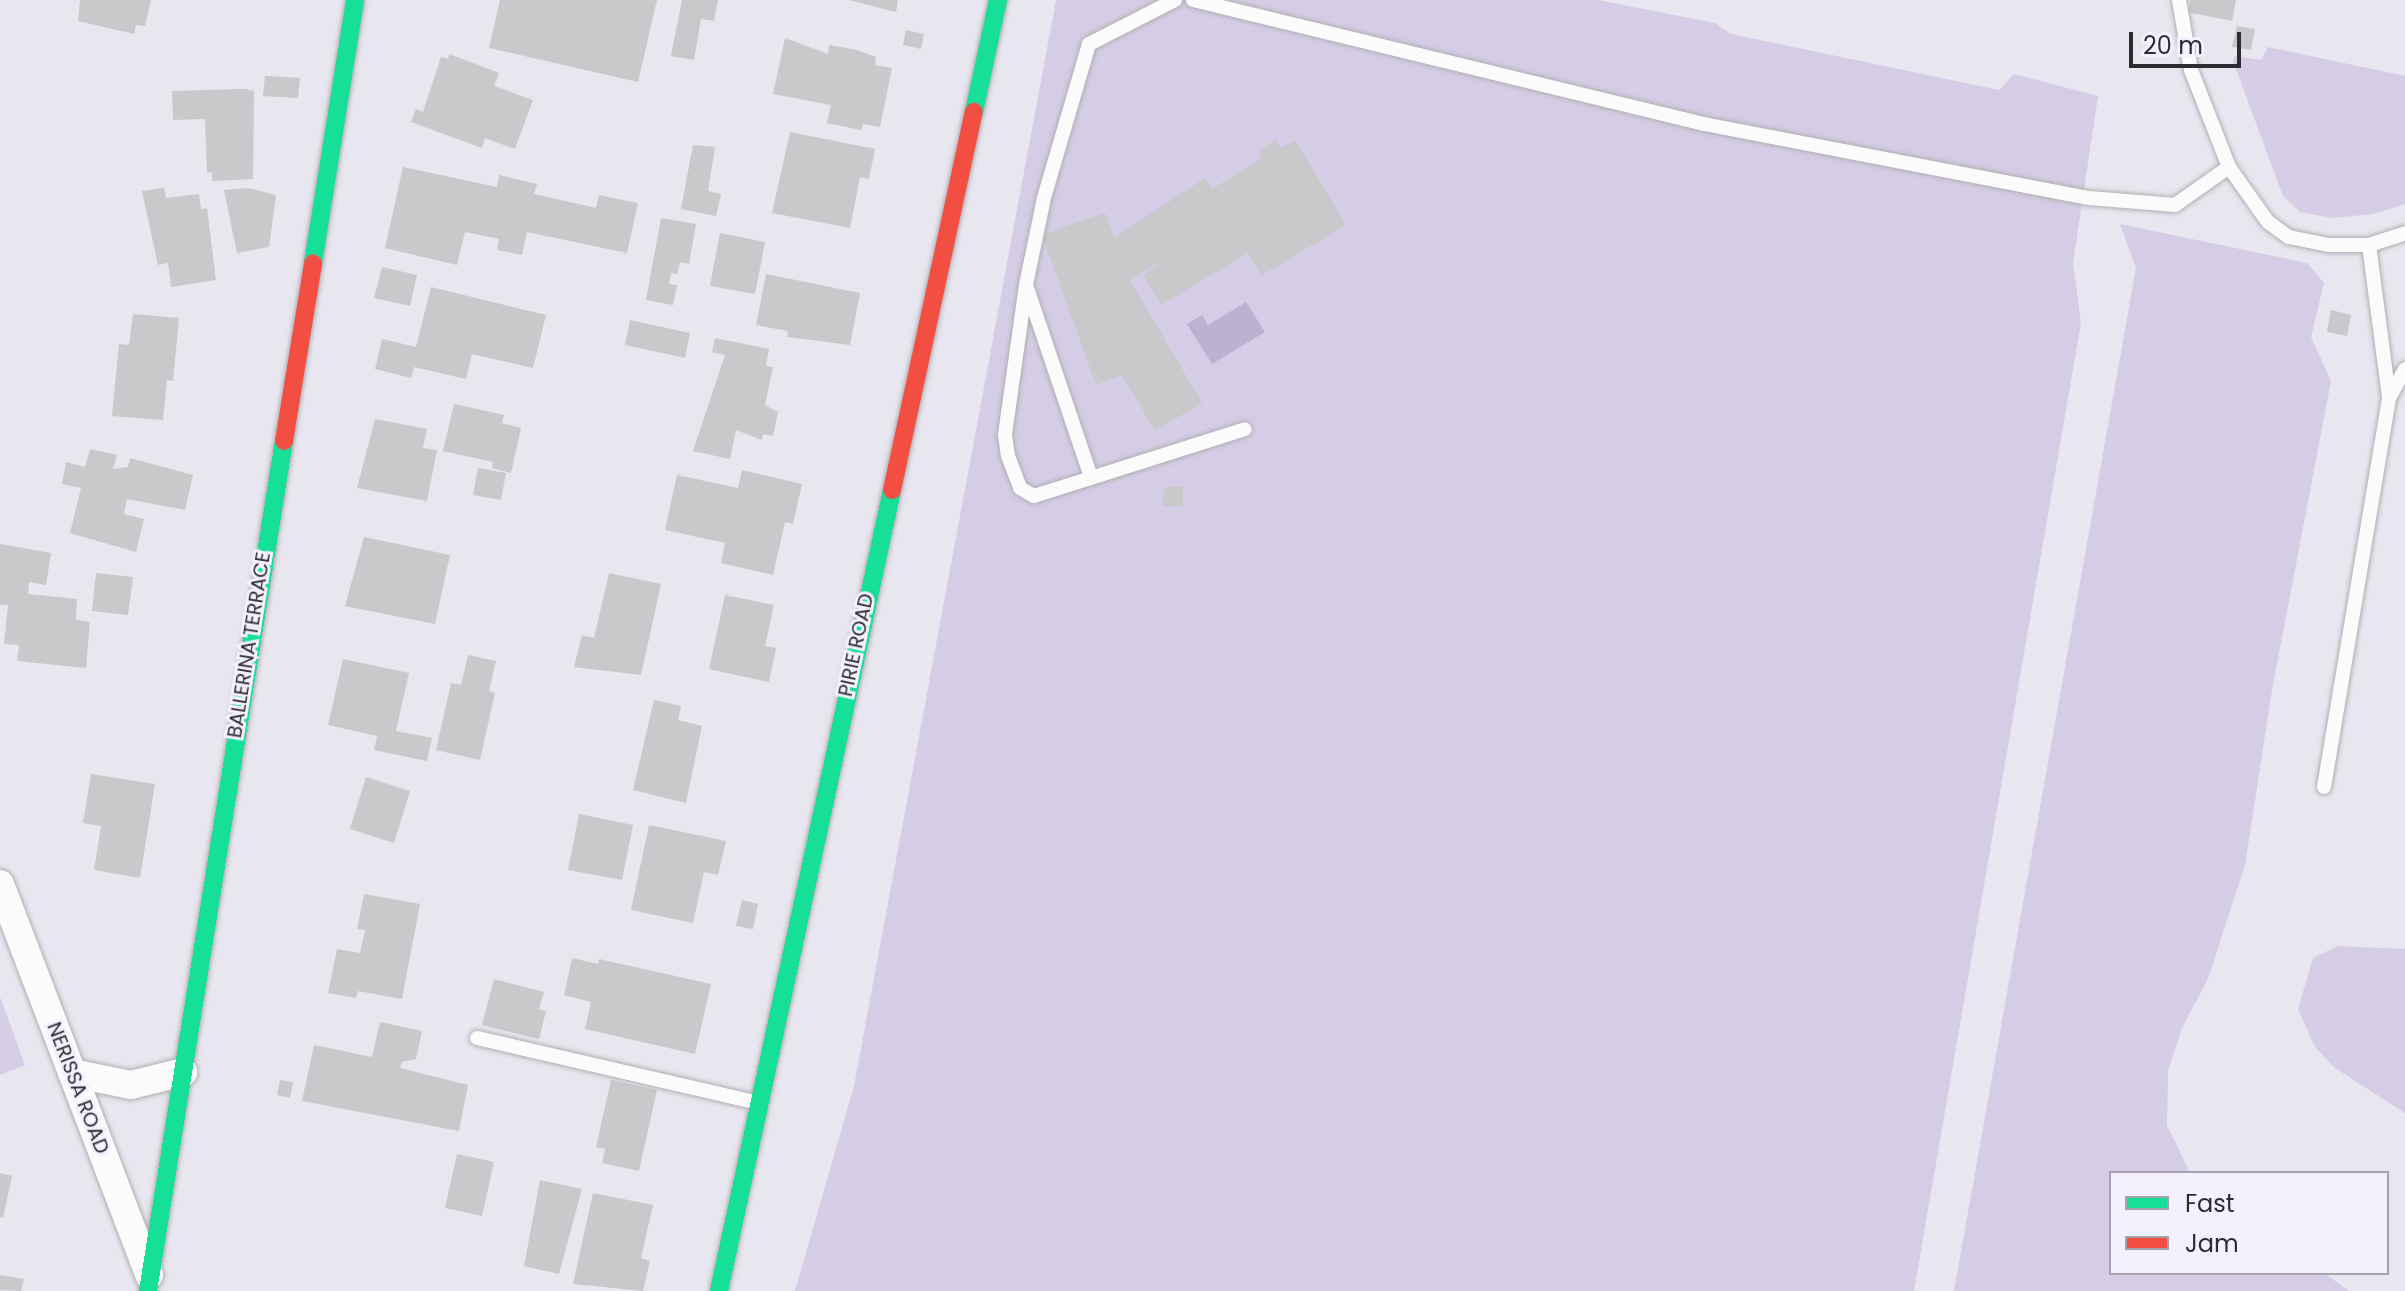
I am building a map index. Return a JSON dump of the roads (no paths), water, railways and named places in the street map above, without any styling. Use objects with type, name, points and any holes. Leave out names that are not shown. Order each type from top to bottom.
[{"type":"street","name":"BALLERINA TERRACE","points":[[151,1287],[355,0]]},
{"type":"street","name":"PIRIE ROAD","points":[[719,1291],[998,0]]},
{"type":"street","name":"NERISSA ROAD","points":[[0,884],[151,1287]]},
{"type":"street","points":[[72,1073],[131,1085],[183,1072]]},
{"type":"lane","points":[[1175,0],[1089,44],[1044,198],[1026,285],[1005,435],[1013,475],[1034,496],[1245,429]]},
{"type":"lane","points":[[1193,0],[1704,124],[2089,198],[2175,205],[2229,167]]},
{"type":"lane","points":[[2179,0],[2191,70],[2229,167],[2268,222],[2289,237],[2369,245],[2405,233]]},
{"type":"lane","points":[[2324,787],[2389,398],[2369,245]]},
{"type":"lane","points":[[1026,285],[1091,477]]},
{"type":"lane","points":[[2389,398],[2405,369]]},
{"type":"lane","points":[[477,1038],[760,1103]]}]
